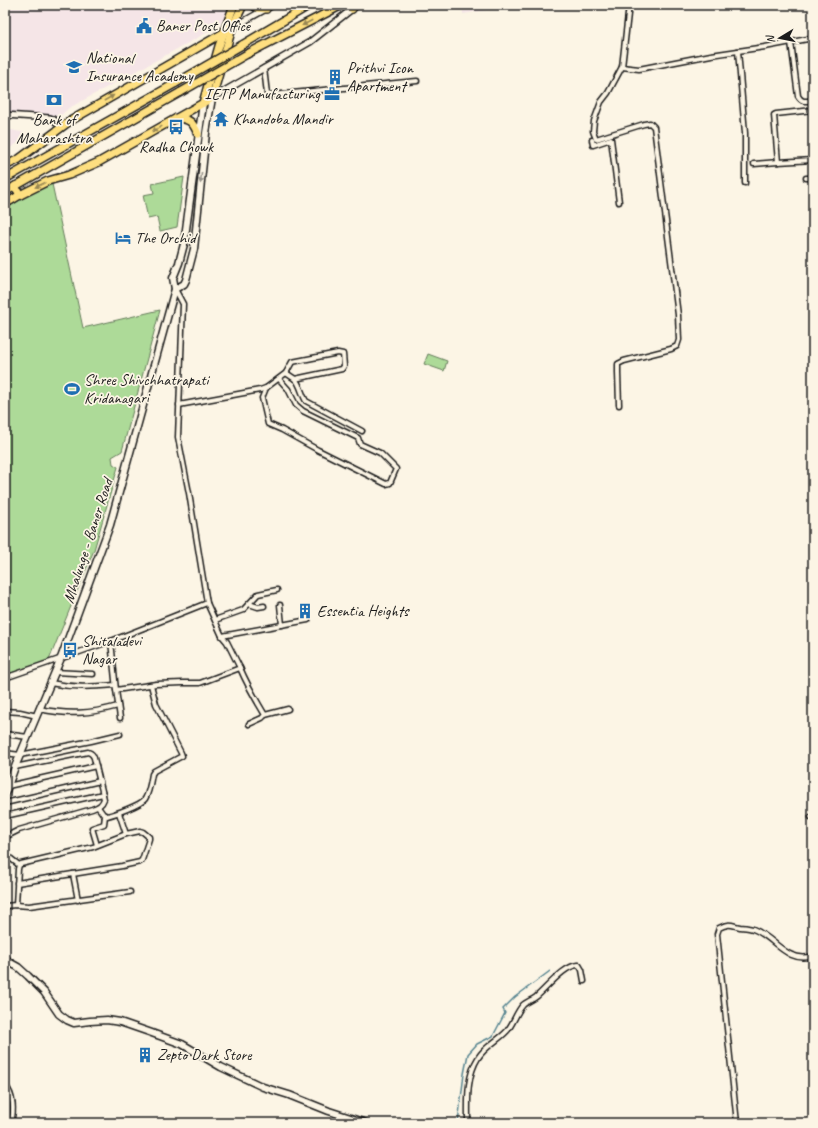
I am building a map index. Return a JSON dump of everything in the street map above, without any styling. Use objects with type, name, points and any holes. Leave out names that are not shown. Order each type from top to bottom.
[{"type":"main road","points":[[203,103],[219,46],[234,5]]},
{"type":"main road","points":[[5,204],[48,181],[69,175],[98,162],[212,98],[232,28],[243,5]]},
{"type":"main road","points":[[253,5],[256,8],[266,9]]},
{"type":"main road","points":[[5,179],[176,83],[310,5]]},
{"type":"main road","points":[[5,192],[247,54],[342,5]]},
{"type":"main road","points":[[5,166],[19,159],[61,127],[232,28]]},
{"type":"main road","name":"Mhalunge - Baner Road","points":[[175,289],[184,284],[192,260],[206,133],[212,98]]},
{"type":"main road","name":"Mhalunge - Baner Road","points":[[5,794],[8,781],[61,658],[110,525],[175,289],[173,278],[184,244],[189,197],[203,103]]},
{"type":"main road","points":[[177,118],[185,118],[192,123],[198,134]]},
{"type":"main road","points":[[19,159],[24,168]]},
{"type":"main road","points":[[15,186],[20,195]]},
{"type":"main road","points":[[189,197],[199,198]]},
{"type":"main road","points":[[5,957],[9,962],[18,967],[44,992],[59,1014],[67,1020],[74,1023],[107,1020],[120,1022],[182,1044],[221,1067],[263,1087],[289,1094],[329,1111],[366,1123]]},
{"type":"street","points":[[232,28],[273,5]]},
{"type":"street","points":[[619,405],[618,364],[624,361],[671,349],[677,346],[679,340],[678,315],[654,126],[650,123],[644,124],[596,139],[593,131],[594,121],[601,102],[608,93],[622,67],[629,5]]},
{"type":"street","points":[[212,98],[310,42],[353,6]]},
{"type":"street","points":[[622,67],[639,69],[738,50],[765,47],[813,38]]},
{"type":"street","points":[[791,42],[798,96],[805,102],[813,100]]},
{"type":"street","points":[[738,50],[745,133],[745,183]]},
{"type":"street","points":[[264,68],[267,94],[271,95],[418,81]]},
{"type":"street","points":[[778,162],[774,115],[813,110]]},
{"type":"street","points":[[5,115],[50,118],[61,127]]},
{"type":"street","points":[[592,140],[593,145],[611,139],[619,202]]},
{"type":"street","points":[[754,164],[813,160]]},
{"type":"street","points":[[806,178],[813,178]]},
{"type":"street","points":[[175,289],[183,304],[178,437],[207,603],[249,689],[265,715]]},
{"type":"street","points":[[179,405],[260,390],[266,388],[286,373],[292,362],[338,353],[343,354],[344,366],[342,369],[295,379]]},
{"type":"street","points":[[286,373],[295,379],[306,401],[362,431]]},
{"type":"street","points":[[266,388],[262,398],[268,424],[386,484],[390,483],[396,469],[380,453],[360,444],[358,438],[303,411],[296,405],[288,389],[279,378]]},
{"type":"street","points":[[215,620],[243,610],[258,594],[277,590]]},
{"type":"street","points":[[5,678],[111,641],[207,603]]},
{"type":"street","points":[[249,604],[258,607],[264,606]]},
{"type":"street","points":[[280,605],[282,625]]},
{"type":"street","points":[[222,636],[308,620]]},
{"type":"street","points":[[111,641],[120,718]]},
{"type":"street","points":[[116,690],[183,682],[200,683],[240,668]]},
{"type":"street","points":[[55,672],[93,674]]},
{"type":"street","points":[[50,683],[86,687],[115,684]]},
{"type":"street","points":[[105,816],[119,813],[143,801],[154,771],[182,756],[156,704],[151,685]]},
{"type":"street","points":[[39,709],[66,714],[100,711],[118,706]]},
{"type":"street","points":[[249,724],[265,715],[288,709]]},
{"type":"street","points":[[5,711],[20,712],[37,716]]},
{"type":"street","points":[[5,734],[28,737]]},
{"type":"street","points":[[5,754],[20,755],[120,734]]},
{"type":"street","points":[[5,837],[19,830],[98,807],[103,803],[104,799],[93,754],[88,752],[15,767]]},
{"type":"street","points":[[8,781],[96,766]]},
{"type":"street","points":[[5,803],[100,782]]},
{"type":"street","points":[[5,816],[103,794]]},
{"type":"street","points":[[98,807],[105,816],[104,824],[92,828],[98,845]]},
{"type":"street","points":[[119,813],[126,834]]},
{"type":"street","points":[[17,883],[140,862],[142,860],[149,836],[140,831],[126,834],[98,845],[19,865]]},
{"type":"street","points":[[5,854],[19,865]]},
{"type":"street","points":[[16,905],[19,865]]},
{"type":"street","points":[[73,874],[78,900]]},
{"type":"street","points":[[5,906],[30,906],[130,892]]},
{"type":"street","points":[[737,1123],[717,934],[719,928],[727,924],[753,929],[774,943],[785,953],[798,958],[813,956]]},
{"type":"street","points":[[468,1123],[470,1077],[478,1058],[488,1047],[496,1042],[507,1031],[523,1005],[544,990],[555,977],[575,964],[582,970],[584,981]]},
{"type":"street","points":[[5,1085],[12,1105],[13,1114],[11,1123]]},
{"type":"shaded area","name":"National Insurance Academy","points":[[5,5],[230,5],[229,10],[219,26],[69,108],[60,116],[5,112]]},
{"type":"shaded area","points":[[462,5],[497,5],[497,8],[463,14]]},
{"type":"shaded area","points":[[5,129],[33,134],[5,151]]},
{"type":"green space","points":[[184,177],[177,227],[160,231],[157,217],[148,219],[143,195],[154,193],[152,184]]},
{"type":"green space","name":"Shree Shivchhatrapati Kridanagari","points":[[52,184],[83,328],[160,310],[122,451],[112,457],[113,464],[118,467],[94,550],[49,660],[5,675],[5,209],[34,191]]},
{"type":"green space","points":[[428,354],[447,361],[444,371],[424,364]]},
{"type":"waterway","points":[[458,1123],[468,1054],[477,1044],[493,1036],[505,1013],[503,1009],[515,997],[550,971]]},
{"type":"place","name":"Baner Post Office","points":[[144,26]]},
{"type":"place","name":"National Insurance Academy","points":[[74,67]]},
{"type":"place","name":"Prithvi Icon Apartment","points":[[335,77]]},
{"type":"place","name":"IETP Manufacturing","points":[[332,94]]},
{"type":"place","name":"Bank of Maharashtra","points":[[54,100]]},
{"type":"place","name":"Khandoba Mandir","points":[[221,119]]},
{"type":"place","name":"Radha Chowk","points":[[176,127]]},
{"type":"place","name":"The Orchid","points":[[123,238]]},
{"type":"place","name":"Shree Shivchhatrapati Kridanagari","points":[[72,389]]},
{"type":"place","name":"Essentia Heights","points":[[305,611]]},
{"type":"place","name":"Shitaladevi Nagar","points":[[70,650]]},
{"type":"place","name":"Zepto Dark Store","points":[[145,1055]]}]
